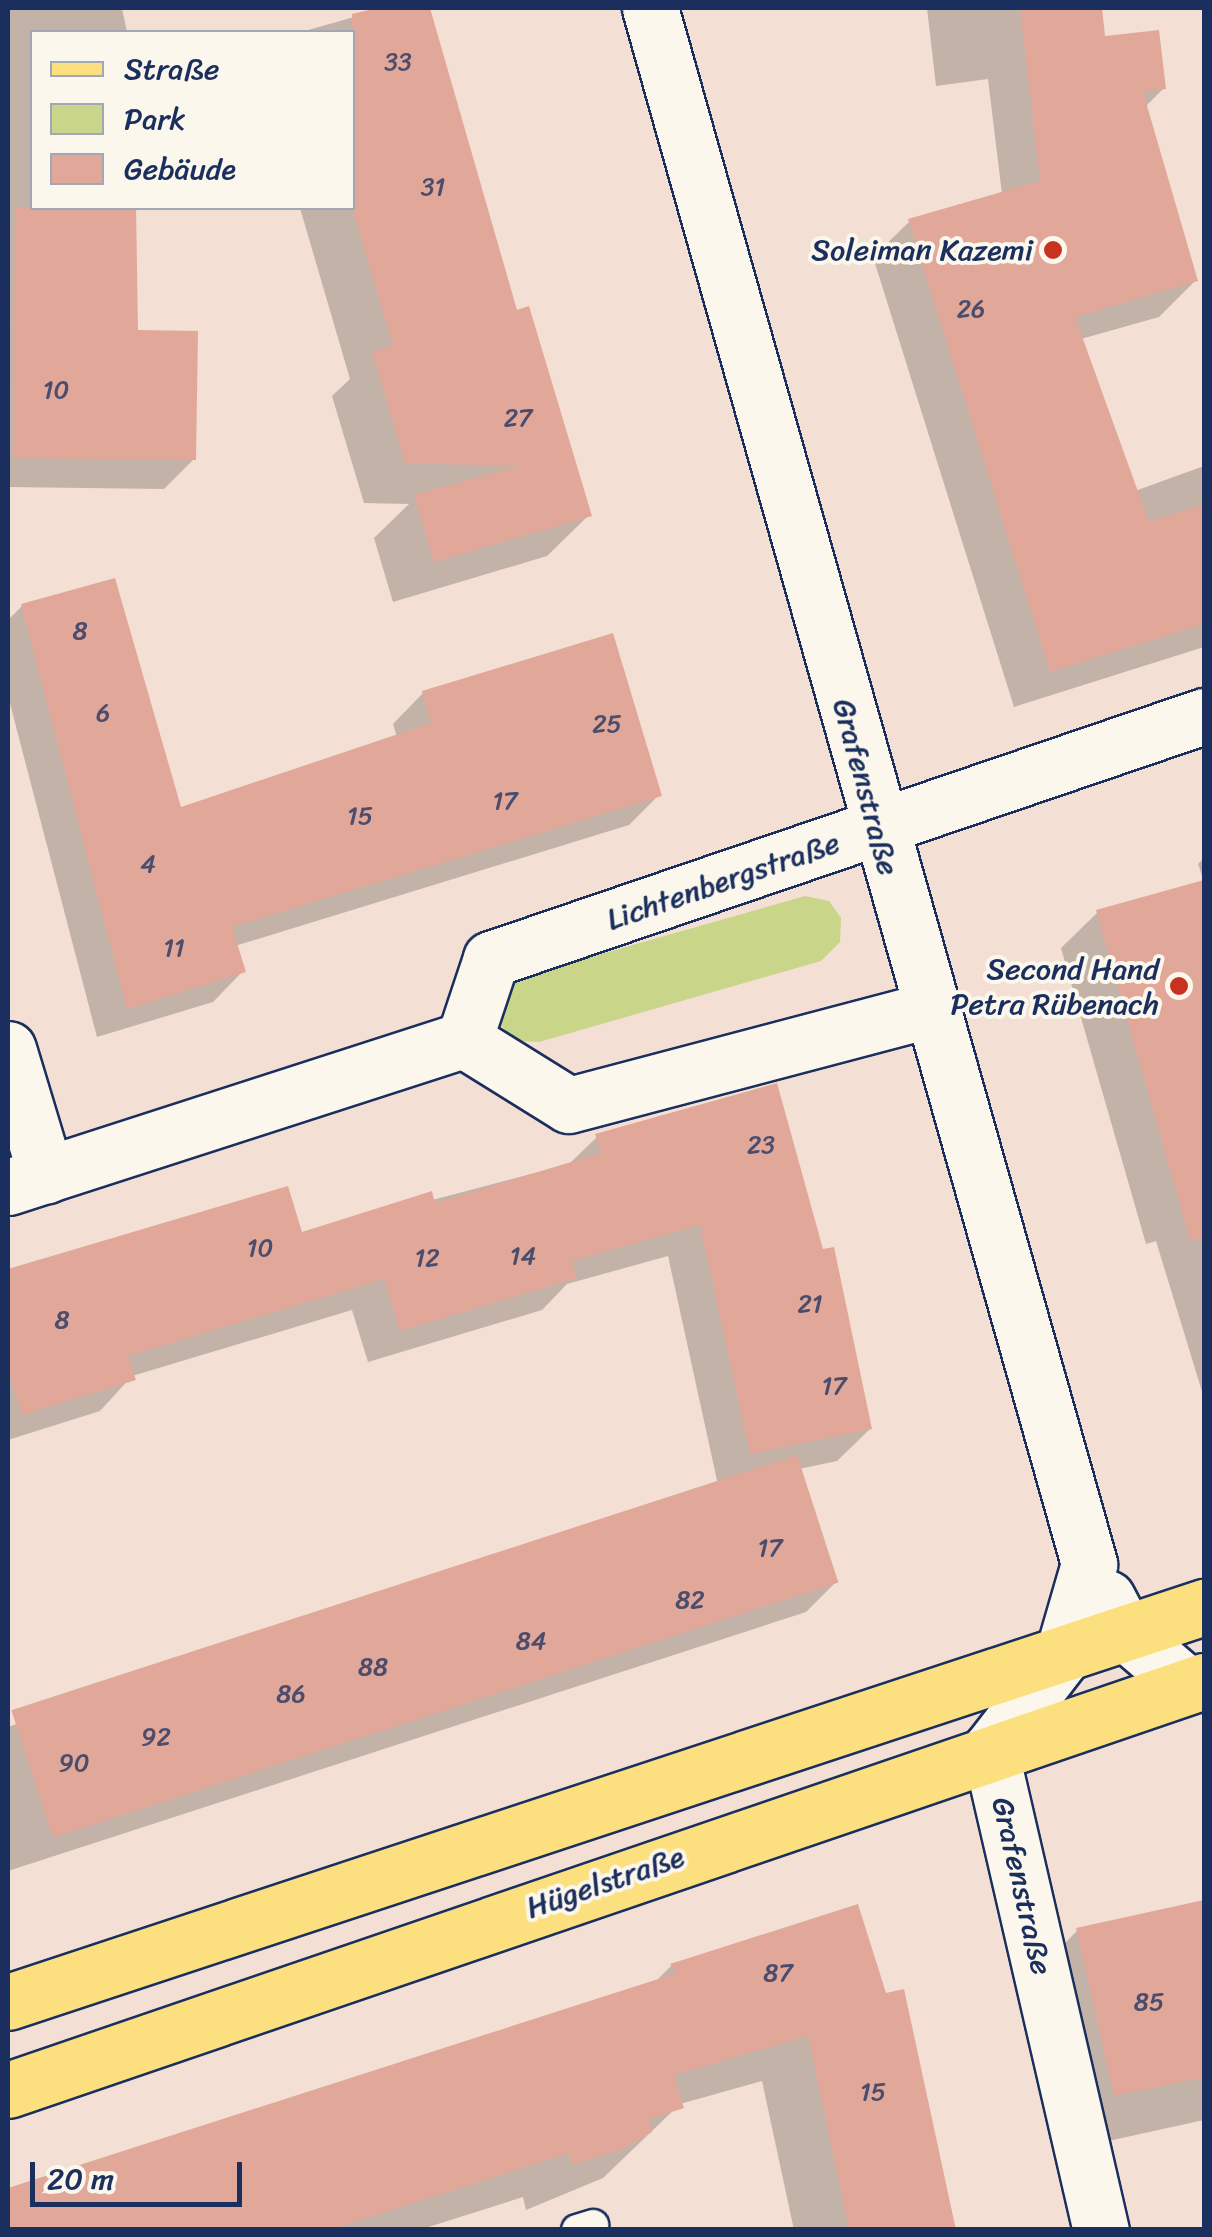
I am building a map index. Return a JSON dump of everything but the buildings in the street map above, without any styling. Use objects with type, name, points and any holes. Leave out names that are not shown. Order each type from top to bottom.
[{"type":"main road","points":[[8,2002],[1204,1607]]},
{"type":"main road","name":"Hügelstraße","points":[[8,2090],[990,1750],[1196,1684]]},
{"type":"street","name":"Grafenstraße","points":[[650,8],[926,1011],[1089,1564],[1125,1632],[1196,1684]]},
{"type":"street","name":"Lichtenbergstraße","points":[[464,1040],[491,959],[1204,716]]},
{"type":"street","points":[[8,1048],[27,1181],[464,1040],[570,1105],[926,1011]]},
{"type":"street","points":[[990,1750],[1062,1657],[1089,1564]]},
{"type":"street","name":"Grafenstraße","points":[[990,1750],[1100,2230]]},
{"type":"green space","points":[[805,896],[829,901],[841,918],[840,942],[821,961],[539,1042],[515,1041],[499,1023],[502,996],[520,977]]},
{"type":"place","name":"Soleiman Kazemi","points":[[1053,250]]},
{"type":"place","name":"Second Hand Petra Rübenach","points":[[1179,986]]}]
